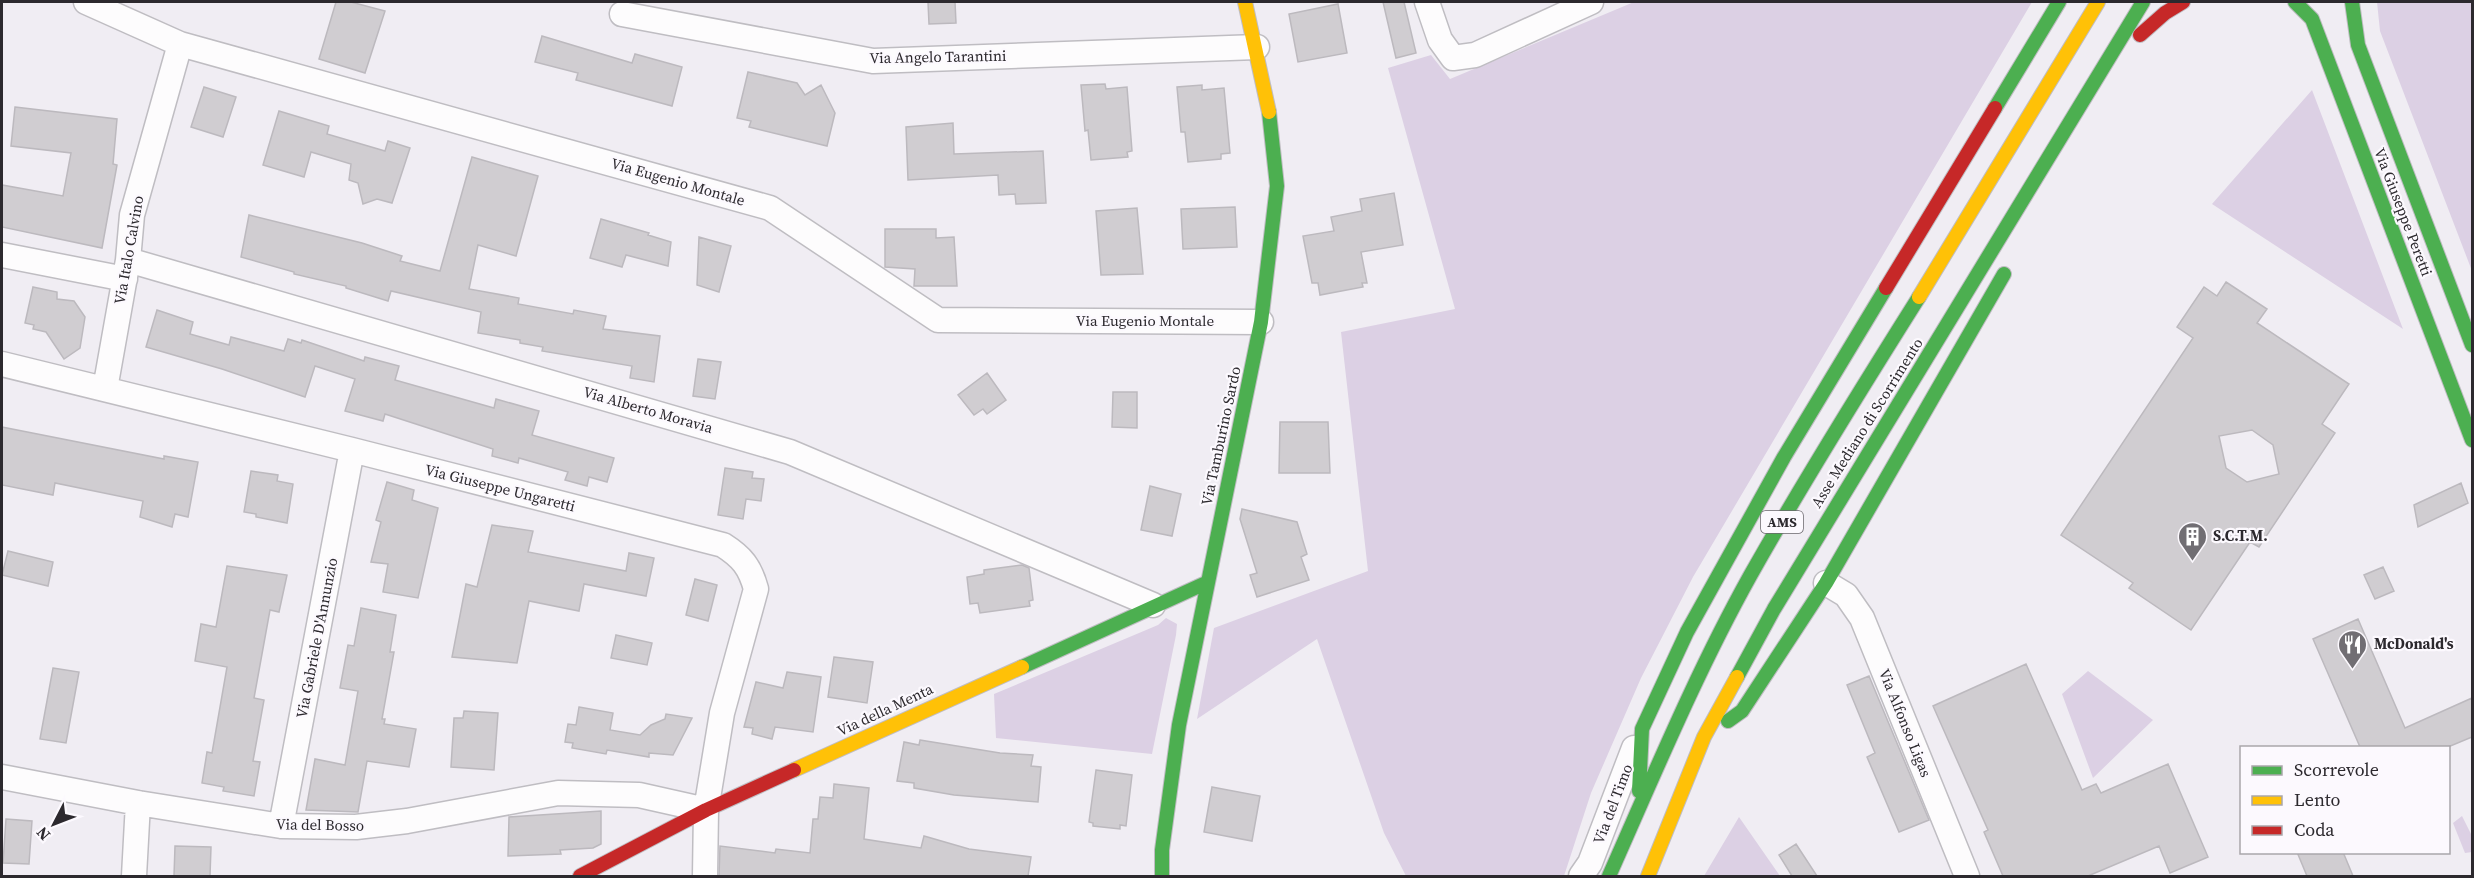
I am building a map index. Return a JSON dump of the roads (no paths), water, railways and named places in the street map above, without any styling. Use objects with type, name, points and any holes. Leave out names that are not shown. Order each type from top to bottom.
[{"type":"main road","name":"Via Tamburino Sardo","points":[[1162,876],[1162,850],[1179,725],[1261,322],[1278,186],[1274,132],[1257,47],[1245,2]]},
{"type":"main road","points":[[1638,807],[1641,729],[1687,632],[1784,457],[2059,2]]},
{"type":"main road","name":"Asse Mediano di Scorrimento","points":[[1609,876],[1695,683],[1750,578],[1860,391],[1949,250],[2098,2]]},
{"type":"main road","name":"Asse Mediano di Scorrimento","points":[[1648,876],[1704,737],[1774,609],[2143,2]]},
{"type":"main road","points":[[2131,50],[2159,2]]},
{"type":"main road","points":[[2140,35],[2165,13],[2183,2]]},
{"type":"main road","name":"Via Giuseppe Peretti","points":[[2295,2],[2312,19],[2472,440]]},
{"type":"main road","name":"Via Giuseppe Peretti","points":[[2352,2],[2358,45],[2472,345]]},
{"type":"main road","points":[[1704,737],[1742,711],[1826,583],[2012,261]]},
{"type":"main road","name":"Via della Menta","points":[[580,876],[706,810],[1153,605],[1208,582]]},
{"type":"street","name":"Via Eugenio Montale","points":[[86,2],[180,44],[770,208],[938,320],[1261,322]]},
{"type":"street","points":[[1427,2],[1440,40],[1453,58],[1475,55],[1591,2]]},
{"type":"street","name":"Via Angelo Tarantini","points":[[622,14],[873,61],[1257,47]]},
{"type":"street","name":"Via Italo Calvino","points":[[105,389],[126,270],[132,215],[180,44]]},
{"type":"street","name":"Via Alberto Moravia","points":[[2,255],[126,270],[790,452],[1153,605]]},
{"type":"street","name":"Via Giuseppe Ungaretti","points":[[2,364],[352,450],[723,545],[739,555],[751,571],[756,589],[722,713],[706,810],[705,876]]},
{"type":"street","name":"Via Gabriele D'Annunzio","points":[[281,826],[352,450]]},
{"type":"street","name":"Via Alfonso Ligas","points":[[1826,583],[1846,595],[1862,618],[1967,876]]},
{"type":"street","name":"Via del Timo","points":[[1581,876],[1590,863],[1641,729]]},
{"type":"street","name":"Via del Bosso","points":[[2,777],[138,804],[281,826],[366,826],[558,793],[639,795],[706,810]]},
{"type":"street","points":[[639,795],[659,834]]},
{"type":"street","points":[[134,876],[138,804]]},
{"type":"place","name":"S.C.T.M.","points":[[2192,562]]},
{"type":"place","name":"McDonald's","points":[[2353,670]]}]
